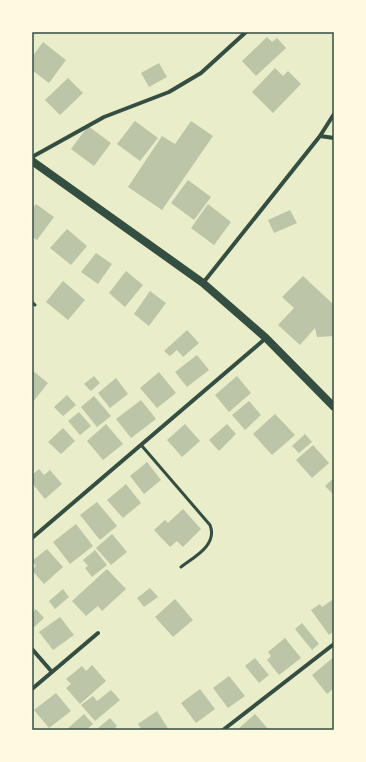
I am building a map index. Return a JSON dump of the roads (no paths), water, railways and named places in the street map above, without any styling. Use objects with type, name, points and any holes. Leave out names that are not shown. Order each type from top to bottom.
[{"type":"main road","points":[[32,161],[203,283],[266,338],[334,407]]},
{"type":"street","points":[[32,157],[104,117],[169,92],[201,73],[246,32]]},
{"type":"street","points":[[203,283],[320,136],[334,114]]},
{"type":"street","points":[[320,136],[334,138]]},
{"type":"street","points":[[32,538],[142,446],[266,338]]},
{"type":"street","points":[[32,689],[98,633]]},
{"type":"street","points":[[223,730],[334,644]]},
{"type":"street","points":[[32,649],[52,672]]},
{"type":"lane","points":[[142,446],[212,529],[211,539],[205,549],[181,567]]}]
